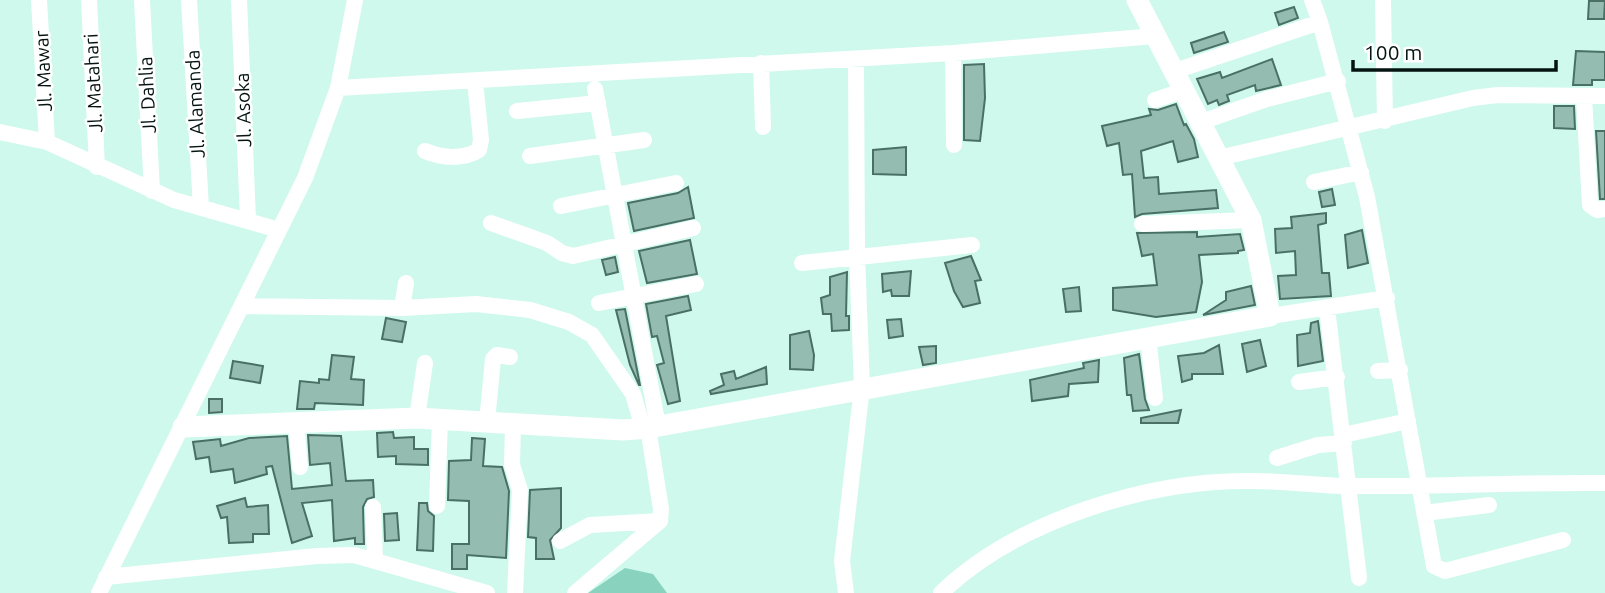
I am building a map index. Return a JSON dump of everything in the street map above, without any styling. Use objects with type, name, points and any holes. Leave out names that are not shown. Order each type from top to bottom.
[{"type":"street","name":"Jl. Mawar","points":[[38,0],[47,142]]},
{"type":"street","name":"Jl. Matahari","points":[[89,0],[97,167]]},
{"type":"street","name":"Jl. Dahlia","points":[[142,0],[152,191]]},
{"type":"street","name":"Jl. Alamanda","points":[[189,0],[201,208]]},
{"type":"street","name":"Jl. Asoka","points":[[239,0],[248,220]]},
{"type":"street","points":[[99,593],[305,178],[338,88],[355,0]]},
{"type":"street","points":[[1137,0],[1251,220],[1270,316]]},
{"type":"street","points":[[1312,0],[1338,81],[1361,172],[1387,298],[1434,566],[1438,570],[1563,540]]},
{"type":"street","points":[[1382,0],[1385,121]]},
{"type":"street","points":[[1155,100],[1180,80],[1320,22]]},
{"type":"street","points":[[338,88],[953,53],[1155,36]]},
{"type":"street","points":[[953,53],[954,145]]},
{"type":"street","points":[[846,593],[842,561],[862,387],[857,255],[856,59]]},
{"type":"street","points":[[761,63],[763,127]]},
{"type":"street","points":[[425,151],[451,156],[467,155],[479,149],[481,140],[475,81]]},
{"type":"street","points":[[1201,122],[1267,99],[1338,81]]},
{"type":"street","points":[[1220,158],[1473,98],[1498,95],[1605,96]]},
{"type":"street","points":[[517,111],[596,96],[636,296],[661,509],[660,521],[654,529],[575,593]]},
{"type":"street","points":[[1584,97],[1590,205],[1597,210],[1605,209]]},
{"type":"street","points":[[0,132],[47,142],[152,191],[279,230]]},
{"type":"street","points":[[530,156],[644,140]]},
{"type":"street","points":[[1314,183],[1361,172]]},
{"type":"street","points":[[561,206],[676,183]]},
{"type":"street","points":[[1142,225],[1251,220]]},
{"type":"street","points":[[491,223],[547,243],[567,255],[626,245],[693,229]]},
{"type":"street","points":[[802,262],[972,245]]},
{"type":"street","points":[[402,308],[406,282]]},
{"type":"street","points":[[599,303],[696,284]]},
{"type":"street","points":[[183,427],[417,418],[623,430],[1148,337],[1387,298]]},
{"type":"street","points":[[242,306],[505,306],[569,322],[592,335],[633,394],[650,427]]},
{"type":"street","points":[[1327,308],[1359,579]]},
{"type":"street","points":[[1148,337],[1155,398]]},
{"type":"street","points":[[487,422],[493,359],[497,355],[510,357]]},
{"type":"street","points":[[417,418],[425,363]]},
{"type":"street","points":[[1378,371],[1400,370]]},
{"type":"street","points":[[1299,382],[1336,377]]},
{"type":"street","points":[[437,506],[440,419]]},
{"type":"street","points":[[1277,458],[1408,421]]},
{"type":"street","points":[[296,422],[300,467]]},
{"type":"street","points":[[513,425],[512,465],[520,490],[515,593]]},
{"type":"street","points":[[941,593],[995,550],[1072,513],[1182,487],[1252,480],[1348,486],[1519,481],[1605,483]]},
{"type":"street","points":[[1424,513],[1489,505]]},
{"type":"street","points":[[373,507],[375,559]]},
{"type":"street","points":[[560,541],[590,525],[660,521]]},
{"type":"street","points":[[106,577],[317,556],[354,555],[487,593]]},
{"type":"green space","points":[[625,568],[653,574],[667,593],[588,593]]},
{"type":"building","points":[[1589,1],[1605,1],[1604,19],[1588,19]]},
{"type":"building","points":[[1294,7],[1298,18],[1279,25],[1275,13]]},
{"type":"building","points":[[1224,32],[1228,42],[1194,53],[1191,43]]},
{"type":"building","points":[[1576,51],[1605,52],[1605,80],[1592,80],[1592,85],[1573,85]]},
{"type":"building","points":[[1272,59],[1281,85],[1256,91],[1255,85],[1227,95],[1229,101],[1219,105],[1217,100],[1208,104],[1197,79],[1220,72],[1222,78]]},
{"type":"building","points":[[984,64],[985,98],[980,141],[964,140],[964,65]]},
{"type":"building","points":[[1176,104],[1184,125],[1186,124],[1194,139],[1198,157],[1178,162],[1173,141],[1141,151],[1144,178],[1158,177],[1159,194],[1216,190],[1218,208],[1142,214],[1135,217],[1132,174],[1123,175],[1119,143],[1107,146],[1102,126],[1151,115],[1149,109],[1158,110]]},
{"type":"building","points":[[1554,106],[1574,106],[1575,129],[1554,128]]},
{"type":"building","points":[[1596,131],[1605,131],[1605,199],[1600,199]]},
{"type":"building","points":[[906,147],[906,175],[873,174],[873,150]]},
{"type":"building","points":[[688,187],[694,218],[634,231],[628,203],[678,193]]},
{"type":"building","points":[[1332,189],[1335,205],[1322,207],[1319,192]]},
{"type":"building","points":[[1326,213],[1326,223],[1318,225],[1322,273],[1329,273],[1331,296],[1280,299],[1278,276],[1296,275],[1295,251],[1276,253],[1275,229],[1292,228],[1291,217]]},
{"type":"building","points":[[1362,230],[1368,263],[1348,268],[1345,235]]},
{"type":"building","points":[[1197,232],[1197,237],[1240,234],[1244,250],[1238,253],[1199,255],[1202,282],[1196,312],[1156,317],[1113,310],[1113,288],[1157,285],[1153,254],[1142,256],[1137,233]]},
{"type":"building","points":[[690,240],[697,274],[647,283],[639,251]]},
{"type":"building","points":[[971,256],[981,280],[975,281],[980,303],[963,307],[954,291],[945,263]]},
{"type":"building","points":[[615,257],[618,272],[606,275],[602,260]]},
{"type":"building","points":[[911,271],[909,296],[892,296],[891,290],[883,292],[882,274]]},
{"type":"building","points":[[847,272],[846,316],[849,316],[849,330],[832,331],[831,314],[823,314],[821,298],[830,295],[830,277]]},
{"type":"building","points":[[1251,286],[1255,305],[1203,315],[1226,300],[1226,292]]},
{"type":"building","points":[[1079,287],[1081,311],[1066,312],[1063,289]]},
{"type":"building","points":[[688,296],[691,310],[666,316],[680,401],[668,404],[657,365],[664,363],[657,336],[652,337],[646,304]]},
{"type":"building","points":[[625,309],[640,385],[630,365],[616,310]]},
{"type":"building","points":[[386,318],[406,322],[402,342],[382,339]]},
{"type":"building","points":[[901,319],[903,336],[889,338],[887,320]]},
{"type":"building","points":[[1318,321],[1323,361],[1298,366],[1297,335],[1310,333],[1311,323]]},
{"type":"building","points":[[809,331],[814,355],[813,370],[790,369],[790,335]]},
{"type":"building","points":[[1260,340],[1266,366],[1247,372],[1242,344]]},
{"type":"building","points":[[1219,345],[1223,374],[1192,374],[1192,379],[1182,382],[1178,356],[1204,353]]},
{"type":"building","points":[[936,346],[936,363],[923,365],[919,347]]},
{"type":"building","points":[[1139,354],[1149,410],[1133,411],[1131,395],[1127,395],[1124,358]]},
{"type":"building","points":[[332,355],[354,357],[351,379],[364,380],[363,405],[315,403],[314,409],[297,409],[300,381],[319,383],[319,379],[329,380]]},
{"type":"building","points":[[1099,360],[1098,382],[1069,384],[1068,396],[1032,401],[1030,380],[1084,368],[1083,363]]},
{"type":"building","points":[[233,361],[263,366],[260,383],[230,378]]},
{"type":"building","points":[[766,367],[767,384],[711,394],[710,391],[724,385],[721,374],[734,371],[736,379]]},
{"type":"building","points":[[209,399],[222,399],[222,412],[209,413]]},
{"type":"building","points":[[1181,410],[1178,423],[1141,423],[1141,418]]},
{"type":"building","points":[[393,432],[394,438],[414,437],[414,449],[428,449],[428,465],[396,464],[396,456],[378,457],[377,433]]},
{"type":"building","points":[[308,435],[341,436],[346,481],[373,480],[374,497],[367,499],[363,507],[364,544],[355,544],[355,538],[334,541],[332,500],[302,503],[312,536],[292,543],[272,466],[266,467],[267,474],[235,483],[233,469],[211,472],[209,457],[196,459],[193,442],[220,439],[221,446],[249,438],[287,436],[292,489],[332,485],[330,463],[310,465]]},
{"type":"building","points":[[472,438],[485,439],[483,466],[502,467],[509,491],[506,558],[467,555],[467,569],[452,569],[452,544],[469,544],[469,501],[448,500],[449,461],[471,460]]},
{"type":"building","points":[[561,488],[561,528],[550,540],[554,559],[536,559],[536,538],[528,537],[530,490]]},
{"type":"building","points":[[245,498],[247,507],[268,505],[269,534],[253,534],[253,542],[229,543],[227,517],[221,518],[217,506]]},
{"type":"building","points":[[419,503],[427,503],[428,511],[434,516],[433,551],[417,550]]},
{"type":"building","points":[[397,513],[399,540],[385,541],[384,514]]}]
